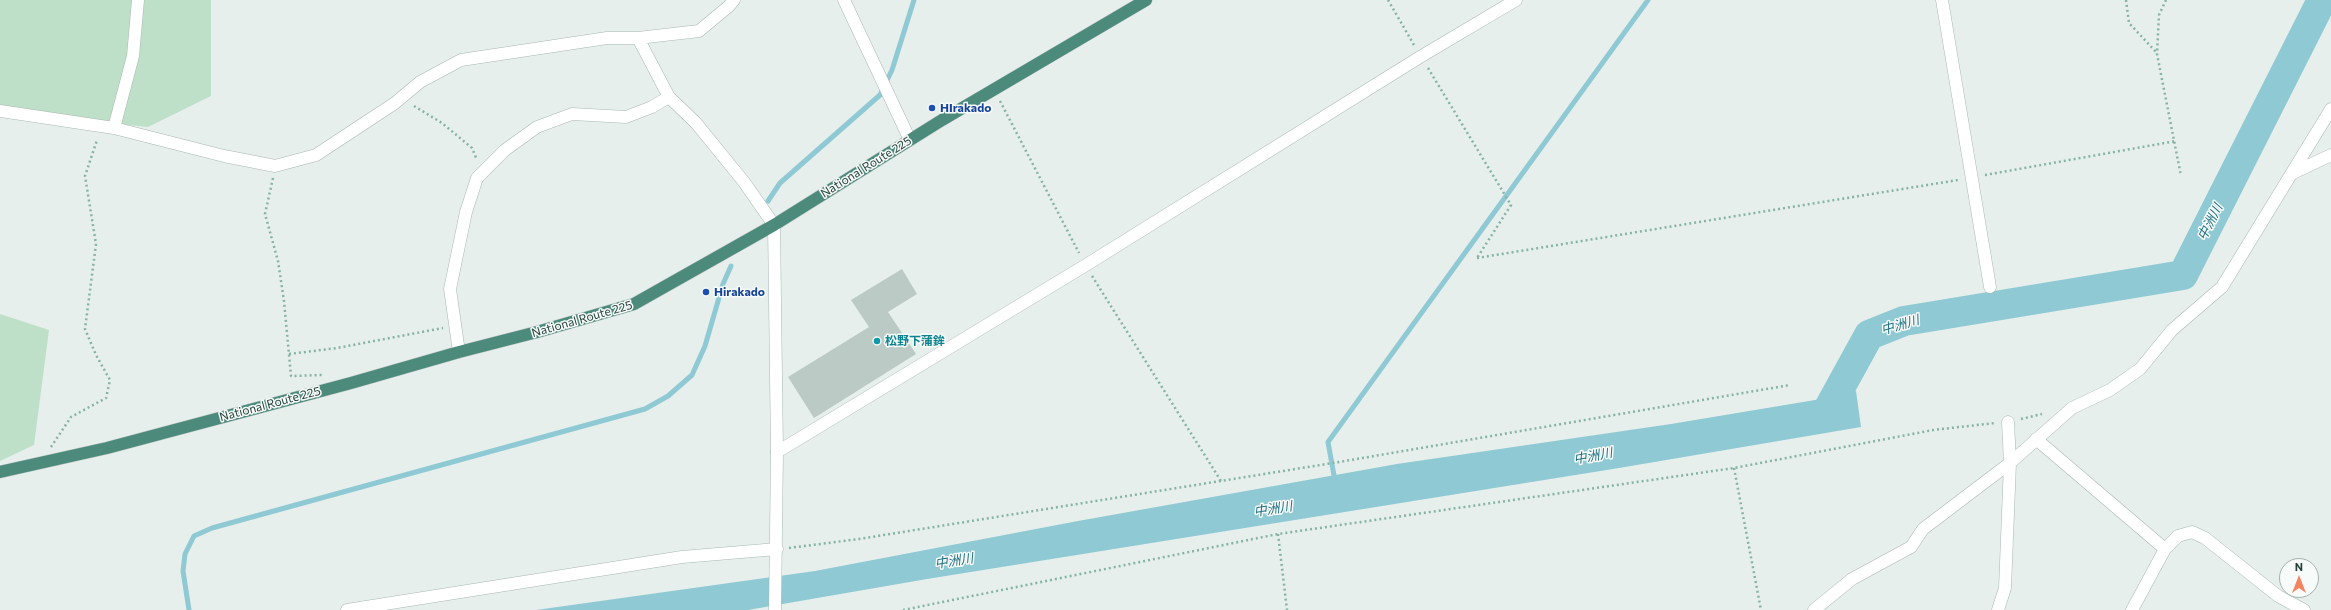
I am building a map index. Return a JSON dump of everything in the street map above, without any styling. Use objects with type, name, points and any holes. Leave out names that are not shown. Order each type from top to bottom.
[{"type":"highway","name":"National Route 225","points":[[0,472],[107,448],[537,332],[634,304],[774,225],[993,89],[1146,0]]},
{"type":"street","points":[[114,128],[133,56],[138,0]]},
{"type":"street","points":[[0,110],[114,128],[224,156],[276,166],[316,154],[401,98],[420,82],[461,60],[607,38],[638,38],[699,31],[734,0]]},
{"type":"street","points":[[844,0],[910,140]]},
{"type":"street","points":[[777,452],[1086,265],[1420,57],[1516,0]]},
{"type":"street","points":[[1942,0],[1990,287]]},
{"type":"street","points":[[638,38],[669,97],[696,123],[744,182],[774,225],[777,452],[775,610]]},
{"type":"street","points":[[459,352],[450,289],[466,212],[477,178],[505,150],[537,127],[572,114],[626,117],[669,97]]},
{"type":"street","points":[[1814,610],[1852,579],[1911,547],[1923,529],[2010,463],[2072,408],[2110,390],[2140,369],[2172,330],[2222,287],[2331,109]]},
{"type":"street","points":[[2293,173],[2331,155]]},
{"type":"street","points":[[1998,610],[2005,588],[2010,463],[2008,422]]},
{"type":"street","points":[[2036,439],[2165,549]]},
{"type":"street","points":[[2132,610],[2165,549],[2178,536],[2192,532],[2205,538],[2278,596],[2304,610]]},
{"type":"street","points":[[347,610],[682,557],[776,554]]},
{"type":"path","points":[[1388,0],[1420,57],[1511,205],[1477,258],[1972,177],[2176,141]]},
{"type":"path","points":[[2126,0],[2129,23],[2157,54]]},
{"type":"path","points":[[2166,0],[2159,15],[2157,54],[2176,141],[2181,176]]},
{"type":"path","points":[[993,89],[1086,265],[1221,481]]},
{"type":"path","points":[[401,98],[442,123],[472,148],[482,173]]},
{"type":"path","points":[[38,464],[71,418],[106,398],[110,380],[96,356],[85,328],[96,244],[85,176],[102,126]]},
{"type":"path","points":[[276,166],[265,214],[278,261],[292,376],[328,374],[334,387]]},
{"type":"path","points":[[289,354],[337,348],[455,326]]},
{"type":"path","points":[[776,554],[1790,385]]},
{"type":"path","points":[[903,610],[1278,534],[1734,468],[1933,430],[2008,422],[2044,414]]},
{"type":"path","points":[[1734,468],[1761,610]]},
{"type":"path","points":[[1278,534],[1287,610]]},
{"type":"green space","points":[[0,0],[211,0],[211,96],[148,127],[0,112]]},
{"type":"green space","points":[[0,314],[49,330],[34,445],[0,461]]},
{"type":"water","points":[[1856,391],[1861,427],[1619,468],[927,579],[748,610],[536,610],[815,571],[1078,521],[1397,464],[1671,424],[1815,400]]},
{"type":"building","name":"松野下蒲鉾","points":[[902,269],[917,294],[888,312],[916,354],[814,418],[788,377],[869,327],[851,300]]},
{"type":"waterway","points":[[768,201],[780,183],[880,95],[892,70],[914,0]]},
{"type":"waterway","points":[[1335,481],[1328,442],[1648,0]]},
{"type":"waterway","name":"中洲川","points":[[1808,419],[1824,417],[1869,335],[1904,321],[2183,275],[2322,0]]},
{"type":"waterway","points":[[189,610],[183,571],[185,554],[194,536],[212,528],[645,409],[668,396],[692,375],[705,346],[723,284],[731,266]]},
{"type":"place","name":"HIrakado","points":[[932,108]]},
{"type":"place","name":"Hirakado","points":[[706,292]]},
{"type":"place","name":"松野下蒲鉾","points":[[877,341]]}]
